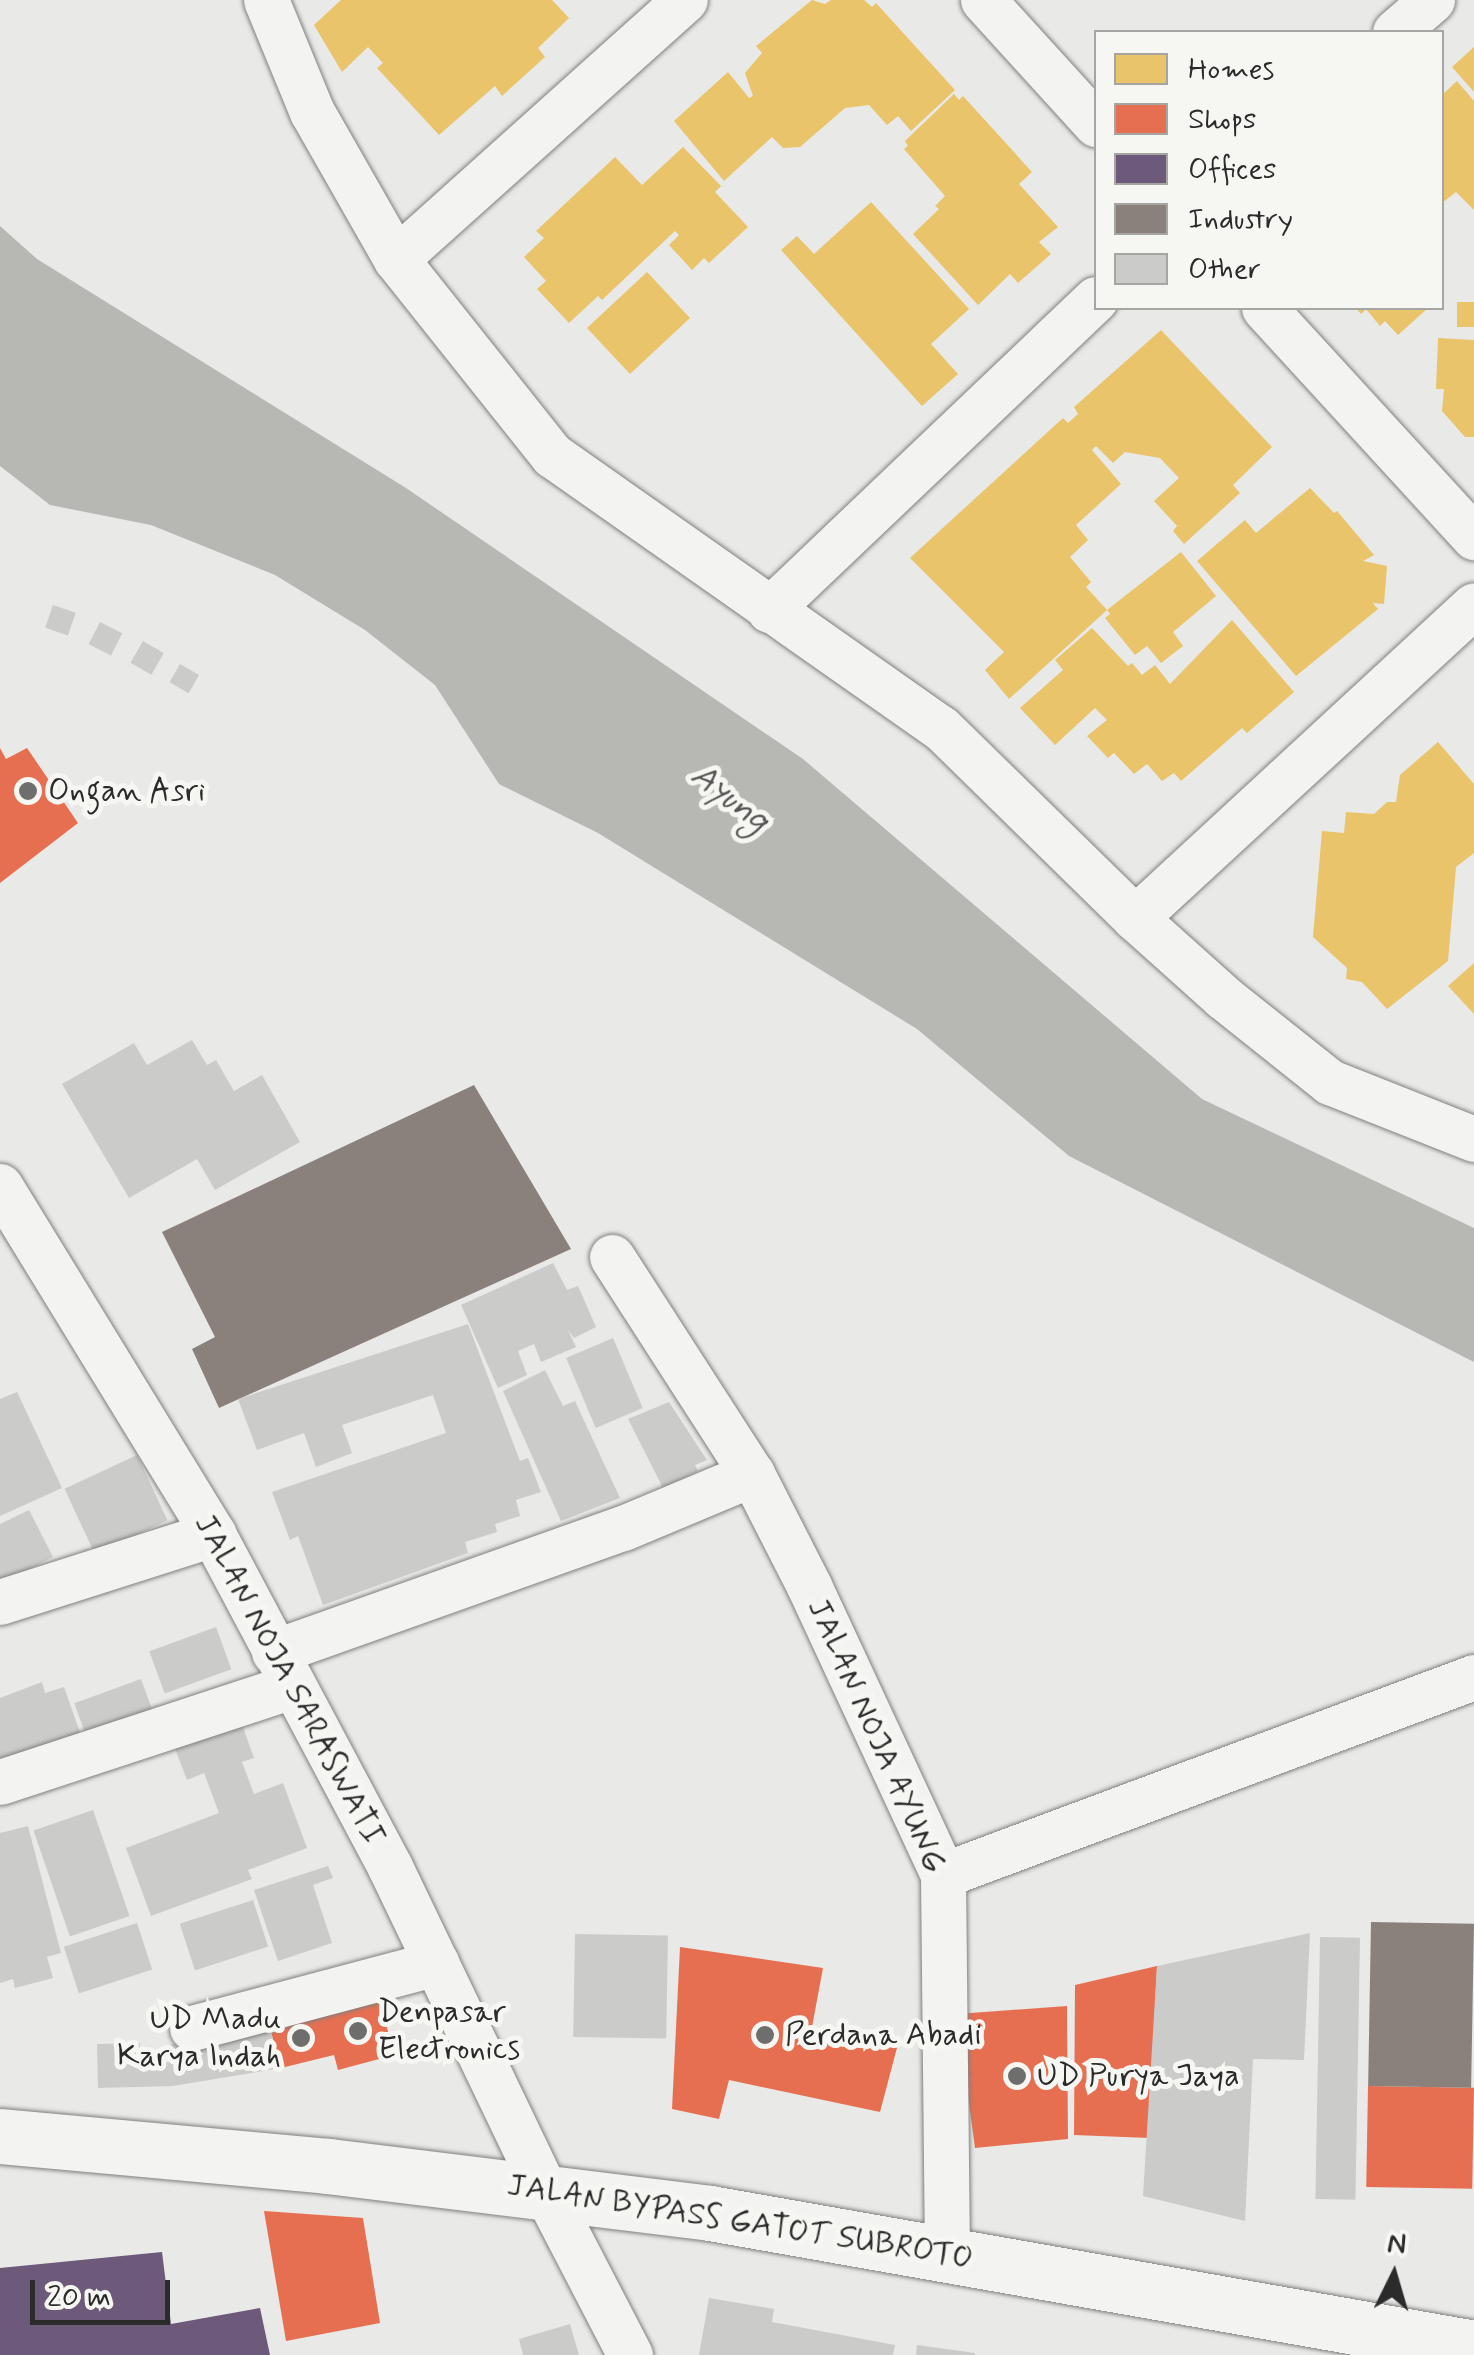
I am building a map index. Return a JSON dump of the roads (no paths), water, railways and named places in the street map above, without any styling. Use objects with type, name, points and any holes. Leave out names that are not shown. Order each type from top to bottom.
[{"type":"highway","name":"JALAN BYPASS GATOT SUBROTO","points":[[0,2136],[546,2191],[710,2212],[1474,2348]]},
{"type":"street","points":[[266,0],[312,112],[396,259],[552,456],[941,728],[1223,998],[1330,1082],[1474,1139]]},
{"type":"street","points":[[396,259],[685,0]]},
{"type":"street","points":[[982,0],[1094,122]]},
{"type":"street","points":[[1397,30],[1432,0]]},
{"type":"street","points":[[770,610],[1094,301]]},
{"type":"street","points":[[1266,310],[1474,537]]},
{"type":"street","points":[[1136,918],[1474,605]]},
{"type":"street","name":"JALAN NOJA SARASWATI","points":[[0,1186],[213,1534],[361,1810],[630,2355]]},
{"type":"street","name":"JALAN NOJA AYUNG","points":[[612,1256],[752,1474],[809,1586],[943,1875],[947,2252]]},
{"type":"street","points":[[0,1782],[752,1474]]},
{"type":"street","points":[[0,1602],[213,1534]]},
{"type":"street","points":[[943,1875],[1474,1677]]},
{"type":"street","points":[[192,2028],[436,1963]]},
{"type":"water","name":"Ayung","points":[[0,226],[37,259],[406,488],[803,759],[1202,1099],[1474,1228],[1474,1362],[1069,1156],[917,1029],[598,833],[499,784],[435,685],[365,630],[275,575],[151,525],[50,505],[0,466]]},
{"type":"place","name":"Ongan Asri","points":[[28,791]]},
{"type":"place","name":"Denpasar Electronics","points":[[358,2031]]},
{"type":"place","name":"Perdana Abadi","points":[[765,2035]]},
{"type":"place","name":"UD Madu Karya Indah","points":[[301,2038]]},
{"type":"place","name":"UD Purya Jaya","points":[[1017,2076]]}]
